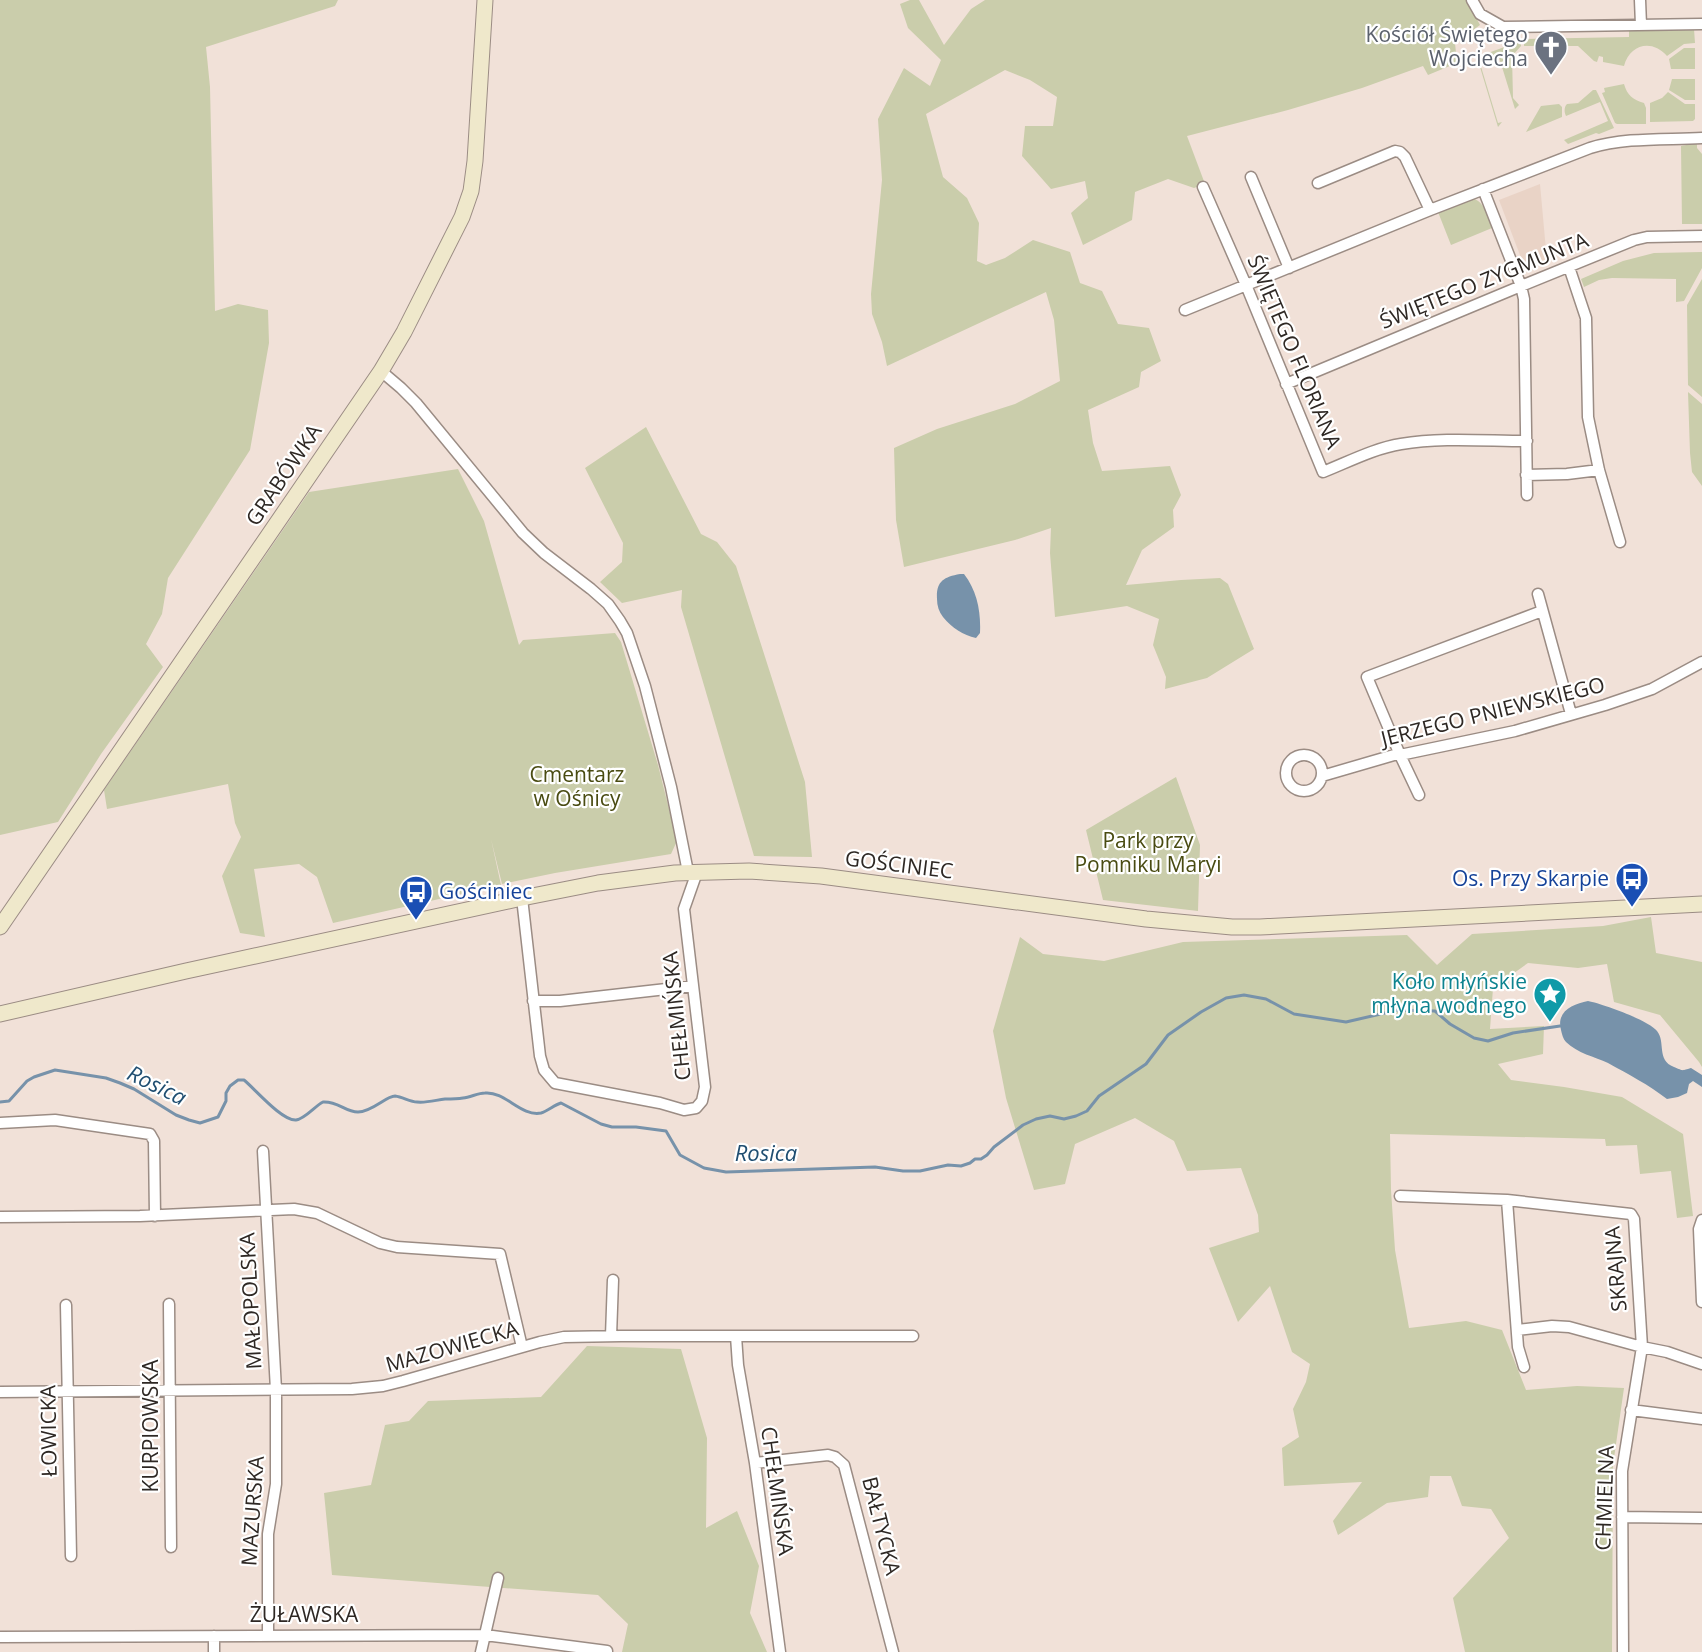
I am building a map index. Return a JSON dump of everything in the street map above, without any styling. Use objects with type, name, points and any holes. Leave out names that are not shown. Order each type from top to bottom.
[{"type":"street","name":"GRABÓWKA","points":[[0,927],[381,370],[404,332],[462,218],[471,191],[485,0]]},
{"type":"street","points":[[1472,0],[1480,14],[1503,27],[1702,24]]},
{"type":"street","points":[[1640,0],[1641,25]]},
{"type":"street","points":[[1185,310],[1483,189],[1604,144],[1702,138]]},
{"type":"street","points":[[1318,183],[1395,151],[1400,152],[1405,157],[1430,210]]},
{"type":"street","points":[[1251,177],[1288,268]]},
{"type":"street","name":"ŚWIĘTEGO FLORIANA","points":[[1203,187],[1323,472],[1378,450],[1400,444],[1434,441],[1527,441]]},
{"type":"street","points":[[1483,189],[1524,299],[1527,495]]},
{"type":"street","name":"ŚWIĘTEGO ZYGMUNTA","points":[[1286,384],[1640,238],[1702,236]]},
{"type":"street","points":[[1569,267],[1586,318],[1588,417],[1599,470],[1620,542]]},
{"type":"street","points":[[381,370],[416,403],[531,541],[608,604],[620,621],[627,633],[645,686],[693,872]]},
{"type":"street","points":[[1526,475],[1567,474],[1599,470]]},
{"type":"street","points":[[1538,594],[1571,714]]},
{"type":"street","points":[[1419,795],[1366,676],[1542,611]]},
{"type":"street","name":"JERZEGO PNIEWSKIEGO","points":[[1322,776],[1394,755],[1515,730],[1638,694],[1702,662]]},
{"type":"street","name":"GOŚCINIEC","points":[[0,1014],[522,898],[597,883],[693,872],[760,872],[821,876],[1146,919],[1232,927],[1702,904]]},
{"type":"street","name":"CHEŁMIŃSKA","points":[[522,898],[540,1056],[544,1070],[555,1083],[660,1103],[684,1110],[696,1108],[702,1101],[705,1087],[684,909],[693,872]]},
{"type":"street","points":[[533,1001],[560,1001],[693,986]]},
{"type":"street","points":[[0,1123],[55,1120],[150,1134],[154,1141],[155,1216]]},
{"type":"street","name":"MAŁOPOLSKA","points":[[263,1151],[276,1390]]},
{"type":"street","name":"SKRAJNA","points":[[1400,1196],[1507,1200],[1631,1214],[1634,1219],[1642,1347]]},
{"type":"street","points":[[1507,1200],[1516,1330],[1524,1367]]},
{"type":"street","name":"MAŁOPOLSKA","points":[[0,1217],[155,1216],[294,1209],[317,1213],[369,1239],[397,1247],[500,1254],[522,1347]]},
{"type":"street","points":[[1702,1220],[1699,1229],[1702,1302]]},
{"type":"street","points":[[611,1336],[613,1280]]},
{"type":"street","name":"KURPIOWSKA","points":[[169,1304],[171,1547]]},
{"type":"street","name":"ŁOWICKA","points":[[66,1305],[71,1556]]},
{"type":"street","points":[[1516,1330],[1552,1326],[1569,1327],[1667,1352],[1702,1364]]},
{"type":"street","name":"CHEŁMIŃSKA","points":[[736,1336],[738,1365],[755,1463],[780,1652]]},
{"type":"street","name":"MAZOWIECKA","points":[[0,1392],[352,1389],[383,1386],[564,1337],[913,1336]]},
{"type":"street","name":"CHMIELNA","points":[[1623,1652],[1622,1471],[1642,1347]]},
{"type":"street","name":"MAZURSKA","points":[[268,1635],[268,1533],[276,1484],[276,1390]]},
{"type":"street","points":[[1631,1410],[1702,1419]]},
{"type":"street","name":"BAŁTYCKA","points":[[755,1463],[828,1455],[835,1457],[844,1465],[893,1652]]},
{"type":"street","points":[[1622,1517],[1702,1518]]},
{"type":"street","points":[[481,1652],[498,1578]]},
{"type":"street","name":"ŻUŁAWSKA","points":[[0,1637],[484,1635],[607,1651]]},
{"type":"street","points":[[214,1636],[214,1652]]},
{"type":"shaded area","points":[[1540,184],[1547,261],[1531,266],[1523,263],[1499,200]]},
{"type":"green space","points":[[0,0],[338,0],[335,6],[206,47],[210,87],[215,311],[238,304],[268,310],[269,343],[250,450],[168,578],[162,614],[146,644],[163,667],[101,754],[58,822],[0,835]]},
{"type":"green space","points":[[910,0],[919,0],[944,45],[971,9],[985,0],[1467,0],[1480,25],[1455,43],[1457,63],[1428,75],[1423,66],[1362,88],[1288,110],[1187,136],[1205,184],[1194,188],[1168,179],[1135,192],[1132,220],[1083,245],[1071,213],[1088,198],[1085,181],[1051,189],[1022,156],[1025,126],[1053,126],[1057,97],[1030,80],[1005,70],[926,114],[943,177],[967,198],[979,223],[977,261],[986,265],[1005,258],[1033,240],[1070,252],[1080,283],[1102,291],[1118,324],[1149,328],[1161,361],[1141,372],[1139,387],[1088,410],[1093,443],[1102,471],[1170,466],[1181,495],[1173,510],[1174,527],[1142,550],[1126,585],[1220,578],[1228,584],[1254,649],[1207,678],[1165,689],[1166,677],[1153,645],[1159,619],[1127,606],[1055,617],[1050,553],[1051,528],[1015,540],[904,567],[896,520],[894,448],[937,429],[1015,404],[1060,381],[1054,320],[1046,292],[887,366],[882,342],[872,314],[871,294],[882,180],[878,119],[904,68],[930,86],[941,60],[908,28],[900,4]]},
{"type":"green space","points":[[1694,29],[1695,43],[1684,44],[1667,56],[1655,47],[1642,46],[1631,53],[1624,66],[1603,62],[1603,57],[1599,56],[1597,62],[1594,61],[1578,46],[1524,46],[1524,39],[1629,37],[1629,30]]},
{"type":"green space","points":[[1521,41],[1521,46],[1512,56],[1513,98],[1519,105],[1515,109],[1498,54],[1479,60],[1498,123],[1502,122],[1498,127],[1477,57]]},
{"type":"green space","points":[[1684,48],[1695,48],[1695,69],[1671,69],[1669,59]]},
{"type":"green space","points":[[1672,79],[1695,79],[1695,100],[1685,100],[1669,90]]},
{"type":"green space","points":[[1624,84],[1631,96],[1644,103],[1646,124],[1615,123],[1602,93],[1605,92],[1604,88]]},
{"type":"green space","points":[[1596,90],[1614,128],[1568,144],[1564,140],[1608,121],[1600,102],[1566,116],[1567,104],[1578,103]]},
{"type":"green space","points":[[1668,92],[1685,104],[1695,104],[1693,121],[1650,122],[1650,103],[1662,98]]},
{"type":"green space","points":[[1559,104],[1562,107],[1562,117],[1526,132],[1541,106]]},
{"type":"green space","points":[[1697,143],[1697,148],[1702,154],[1702,224],[1682,224],[1681,146]]},
{"type":"green space","points":[[1474,199],[1483,207],[1492,228],[1451,245],[1438,212]]},
{"type":"green space","points":[[1702,252],[1702,268],[1684,301],[1676,302],[1676,279],[1612,278],[1599,280],[1584,287],[1581,279],[1623,261],[1654,253]]},
{"type":"green space","points":[[1702,279],[1702,397],[1688,385],[1687,305]]},
{"type":"green space","points":[[1688,392],[1702,404],[1702,486],[1692,472]]},
{"type":"green space","points":[[646,427],[701,534],[717,542],[736,566],[805,782],[812,857],[754,856],[681,607],[682,590],[622,603],[600,582],[622,562],[623,543],[585,468]]},
{"type":"green space","name":"Cmentarz w Ośnicy","points":[[458,469],[484,521],[519,645],[523,640],[615,633],[621,642],[658,765],[677,841],[671,854],[502,884],[491,839],[501,885],[333,923],[317,877],[299,864],[254,869],[265,937],[240,933],[222,876],[241,837],[235,823],[228,784],[107,809],[104,790],[309,492]]},
{"type":"green space","name":"Park przy Pomniku Maryi","points":[[1176,777],[1200,845],[1198,911],[1103,900],[1086,830]]},
{"type":"green space","points":[[1651,917],[1656,953],[1702,962],[1702,1067],[1660,1015],[1614,1002],[1607,964],[1578,968],[1528,963],[1493,988],[1490,1029],[1544,1026],[1543,1054],[1498,1064],[1511,1080],[1622,1097],[1683,1134],[1693,1216],[1677,1218],[1671,1171],[1640,1174],[1637,1145],[1606,1146],[1605,1139],[1390,1134],[1395,1250],[1409,1328],[1466,1321],[1502,1330],[1526,1390],[1577,1386],[1624,1388],[1613,1465],[1612,1652],[1465,1652],[1453,1598],[1509,1538],[1491,1509],[1462,1506],[1451,1476],[1430,1476],[1428,1497],[1387,1503],[1338,1535],[1333,1521],[1362,1482],[1284,1486],[1282,1448],[1299,1437],[1293,1409],[1306,1382],[1310,1364],[1292,1352],[1270,1286],[1238,1322],[1209,1248],[1259,1232],[1258,1215],[1241,1168],[1187,1171],[1174,1141],[1135,1118],[1075,1144],[1065,1184],[1034,1190],[1006,1098],[993,1031],[1020,937],[1043,954],[1104,961],[1183,942],[1407,935],[1437,965],[1472,934],[1603,926]]},
{"type":"green space","points":[[587,1346],[681,1349],[707,1438],[706,1528],[737,1511],[759,1566],[750,1613],[767,1652],[622,1652],[628,1624],[598,1595],[332,1575],[324,1493],[371,1485],[385,1425],[409,1421],[428,1401],[541,1397]]},
{"type":"water","points":[[964,574],[972,587],[977,602],[980,633],[976,638],[954,628],[939,611],[937,593],[939,584],[949,577]]},
{"type":"water","points":[[1588,1001],[1625,1013],[1652,1027],[1660,1035],[1663,1055],[1668,1064],[1684,1070],[1691,1068],[1702,1075],[1702,1087],[1693,1081],[1689,1084],[1687,1093],[1667,1099],[1623,1071],[1570,1046],[1565,1041],[1560,1023],[1563,1013],[1572,1006]]},
{"type":"waterway","name":"Rosica","points":[[0,1102],[9,1101],[27,1081],[55,1070],[106,1078],[120,1083],[176,1115],[200,1123],[218,1117],[226,1101],[226,1093],[230,1086],[238,1080],[244,1080],[276,1110],[296,1120],[323,1102],[358,1112],[368,1110],[387,1098],[395,1096],[412,1101],[428,1102],[492,1093],[534,1113],[544,1112],[561,1103],[601,1124],[612,1127],[666,1131],[680,1155],[704,1168],[726,1172],[875,1167],[920,1171],[948,1165],[961,1166],[975,1159],[981,1159],[1023,1125],[1036,1119],[1050,1116],[1064,1119],[1087,1111],[1099,1096],[1146,1064],[1168,1035],[1226,998],[1244,995],[1266,999],[1294,1014],[1346,1022],[1398,1010],[1435,1011],[1450,1024],[1474,1038],[1488,1041],[1513,1033],[1560,1026]]},
{"type":"place","name":"Kościół Świętego Wojciecha","points":[[1551,76]]},
{"type":"place","name":"Os. Przy Skarpie","points":[[1632,908]]},
{"type":"place","name":"Gościniec","points":[[416,921]]},
{"type":"place","name":"Koło młyńskie młyna wodnego","points":[[1550,1023]]}]
